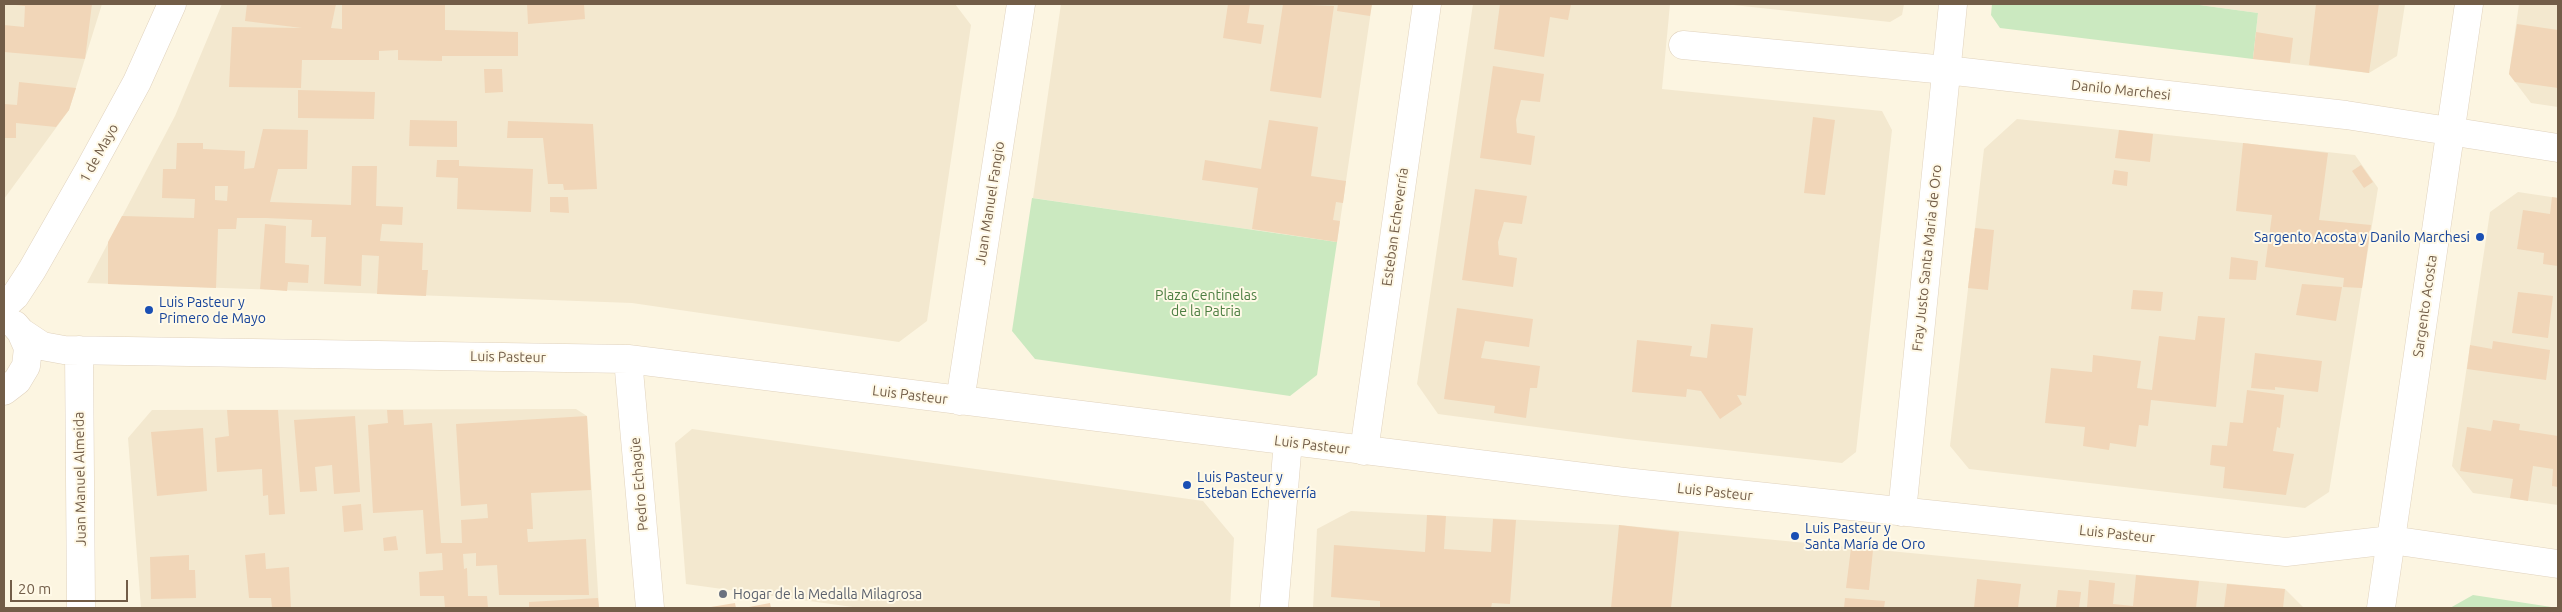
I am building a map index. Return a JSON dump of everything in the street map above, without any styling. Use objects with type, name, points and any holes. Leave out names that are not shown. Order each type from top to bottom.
[{"type":"street","name":"1 de Mayo","points":[[12,315],[138,82],[172,4]]},
{"type":"street","name":"Juan Manuel Fangio","points":[[960,401],[1021,4]]},
{"type":"street","name":"Esteban Echeverría","points":[[1364,451],[1427,4]]},
{"type":"street","name":"Fray Justo Santa Maria de Oro","points":[[1902,512],[1953,4]]},
{"type":"street","name":"Sargento Acosta","points":[[2380,608],[2469,4]]},
{"type":"street","name":"Danilo Marchesi","points":[[1683,45],[1946,70],[2346,115],[2558,148]]},
{"type":"street","name":"Luis Pasteur","points":[[12,315],[42,346],[71,350],[628,359],[1364,451],[1624,482],[1902,512],[2286,552],[2391,540],[2558,564]]},
{"type":"street","points":[[4,390],[17,381],[26,366],[28,348],[12,315]]},
{"type":"street","name":"Luis Pasteur","points":[[26,366],[71,350]]},
{"type":"street","name":"Juan Manuel Almeida","points":[[71,350],[82,608]]},
{"type":"street","name":"Pedro Echagüe","points":[[628,359],[650,608]]},
{"type":"street","points":[[1274,608],[1288,441]]},
{"type":"shaded area","points":[[4,4],[102,4],[69,110],[4,199]]},
{"type":"shaded area","points":[[222,4],[955,4],[971,25],[927,321],[899,342],[632,303],[87,283],[175,116]]},
{"type":"shaded area","points":[[1061,4],[1372,4],[1337,242],[1033,198]]},
{"type":"shaded area","points":[[1473,4],[1670,4],[1662,89],[1882,111],[1892,130],[1856,452],[1842,463],[1627,439],[1438,414],[1417,384]]},
{"type":"shaded area","points":[[1724,4],[1904,4],[1902,15],[1890,22]]},
{"type":"shaded area","points":[[2192,4],[2405,4],[2397,56],[2369,73],[2253,59],[2258,13]]},
{"type":"shaded area","points":[[2519,4],[2558,4],[2558,107],[2531,103],[2509,74]]},
{"type":"shaded area","points":[[2017,119],[2355,155],[2378,188],[2329,492],[2305,508],[1969,469],[1950,446],[1984,149]]},
{"type":"shaded area","points":[[2518,192],[2558,198],[2558,505],[2473,493],[2452,466],[2490,212]]},
{"type":"shaded area","points":[[576,409],[587,416],[599,608],[141,608],[128,438],[152,410]]},
{"type":"shaded area","points":[[692,429],[1203,501],[1234,538],[1230,608],[860,608],[686,584],[675,443]]},
{"type":"shaded area","points":[[1351,511],[1619,525],[2285,589],[2304,608],[1313,608],[1317,529]]},
{"type":"green space","points":[[1992,4],[2192,4],[2258,13],[2253,59],[2000,28],[1991,15]]},
{"type":"green space","name":"Plaza Centinelas de la Patria","points":[[1032,198],[1337,242],[1317,375],[1290,396],[1035,359],[1012,331]]},
{"type":"green space","points":[[2473,595],[2558,608],[2450,608]]},
{"type":"building","points":[[6,4],[92,4],[85,59],[4,52],[4,25],[24,27],[25,6]]},
{"type":"building","points":[[247,4],[336,4],[331,28],[342,29],[342,4],[445,4],[445,30],[518,32],[518,56],[442,56],[442,61],[398,60],[398,50],[379,51],[379,60],[302,60],[301,88],[229,87],[232,27],[302,28],[245,21]]},
{"type":"building","points":[[527,4],[584,4],[585,19],[528,24]]},
{"type":"building","points":[[1228,4],[1250,4],[1247,23],[1264,25],[1261,44],[1223,38]]},
{"type":"building","points":[[1283,4],[1334,6],[1321,98],[1270,91]]},
{"type":"building","points":[[1338,4],[1372,4],[1370,16],[1337,11]]},
{"type":"building","points":[[1500,4],[1571,4],[1568,20],[1550,17],[1544,57],[1494,49]]},
{"type":"building","points":[[2316,4],[2379,4],[2369,73],[2309,65]]},
{"type":"building","points":[[2517,24],[2558,30],[2558,88],[2515,82],[2509,74]]},
{"type":"building","points":[[2256,32],[2293,38],[2290,63],[2253,59]]},
{"type":"building","points":[[1493,66],[1544,74],[1540,102],[1521,100],[1516,120],[1517,133],[1535,136],[1531,165],[1480,158]]},
{"type":"building","points":[[484,69],[502,69],[503,92],[485,93]]},
{"type":"building","points":[[19,82],[76,88],[69,110],[56,127],[16,123],[16,138],[4,138],[4,104],[17,105]]},
{"type":"building","points":[[298,90],[375,92],[374,119],[298,118]]},
{"type":"building","points":[[1813,117],[1835,120],[1825,195],[1804,193]]},
{"type":"building","points":[[410,120],[457,121],[457,147],[409,146]]},
{"type":"building","points":[[1269,120],[1318,127],[1311,176],[1346,181],[1343,203],[1336,202],[1333,220],[1340,221],[1337,242],[1252,229],[1258,188],[1202,180],[1205,160],[1261,169]]},
{"type":"building","points":[[508,121],[593,124],[597,189],[564,190],[563,184],[548,184],[543,138],[507,138]]},
{"type":"building","points":[[263,129],[308,130],[307,169],[278,169],[270,202],[351,205],[352,166],[377,166],[376,206],[403,207],[402,225],[382,224],[380,241],[423,243],[422,270],[428,270],[426,296],[377,294],[379,256],[362,255],[361,286],[324,284],[326,237],[311,237],[312,220],[266,218],[237,218],[236,229],[218,229],[216,288],[108,284],[108,242],[122,216],[194,218],[195,199],[162,198],[163,169],[176,169],[177,143],[203,143],[203,149],[245,151],[244,169],[254,168]],"holes":[[[215,186],[228,186],[227,201],[215,200]]]},
{"type":"building","points":[[2119,130],[2153,134],[2150,162],[2115,158]]},
{"type":"building","points":[[2243,143],[2328,153],[2319,220],[2371,225],[2362,288],[2343,287],[2344,278],[2265,267],[2272,215],[2236,211]]},
{"type":"building","points":[[437,160],[459,160],[459,166],[533,169],[531,212],[457,209],[458,178],[436,177]]},
{"type":"building","points":[[2361,165],[2373,182],[2364,188],[2352,171]]},
{"type":"building","points":[[2114,170],[2128,172],[2127,186],[2112,184]]},
{"type":"building","points":[[1475,189],[1527,196],[1522,224],[1504,222],[1498,242],[1499,255],[1517,258],[1513,287],[1462,280]]},
{"type":"building","points":[[550,197],[568,197],[569,213],[550,212]]},
{"type":"building","points":[[2552,197],[2558,198],[2558,266],[2543,264],[2544,253],[2517,249],[2523,210],[2550,214]]},
{"type":"building","points":[[265,224],[286,226],[285,263],[309,265],[308,283],[288,282],[287,291],[260,289]]},
{"type":"building","points":[[1975,228],[1994,230],[1988,290],[1968,288]]},
{"type":"building","points":[[2231,257],[2258,261],[2256,280],[2229,279]]},
{"type":"building","points":[[2302,284],[2342,287],[2336,321],[2296,315]]},
{"type":"building","points":[[2133,290],[2163,292],[2161,311],[2131,309]]},
{"type":"building","points":[[2518,292],[2553,296],[2548,338],[2512,333]]},
{"type":"building","points":[[1457,308],[1533,319],[1529,347],[1485,341],[1481,358],[1540,366],[1537,388],[1530,388],[1526,418],[1494,413],[1495,406],[1444,399]]},
{"type":"building","points":[[2198,316],[2225,318],[2216,407],[2151,400],[2148,426],[2139,425],[2136,447],[2110,443],[2109,450],[2083,446],[2085,427],[2045,423],[2051,368],[2092,372],[2093,355],[2141,361],[2137,388],[2152,390],[2159,336],[2195,340]]},
{"type":"building","points":[[1711,324],[1753,328],[1746,396],[1737,395],[1742,404],[1720,419],[1701,391],[1687,389],[1686,397],[1632,392],[1637,340],[1692,346],[1690,356],[1707,358]]},
{"type":"building","points":[[2493,341],[2550,350],[2546,380],[2467,369],[2470,345],[2492,349]]},
{"type":"building","points":[[2255,353],[2322,361],[2318,392],[2275,387],[2275,390],[2251,388]]},
{"type":"building","points":[[2247,390],[2284,395],[2280,428],[2277,427],[2273,451],[2294,454],[2286,495],[2223,488],[2225,467],[2210,465],[2212,445],[2227,446],[2230,422],[2243,423]]},
{"type":"building","points":[[227,410],[278,410],[285,514],[269,515],[268,495],[263,496],[262,469],[217,472],[215,438],[229,436]]},
{"type":"building","points":[[387,410],[403,410],[404,425],[432,423],[441,543],[462,543],[461,520],[488,518],[487,504],[461,506],[456,424],[587,416],[591,490],[531,493],[533,529],[527,529],[528,542],[586,539],[589,595],[499,595],[497,565],[476,566],[476,553],[463,554],[464,569],[467,568],[468,596],[487,596],[488,608],[445,608],[444,596],[420,596],[419,572],[443,570],[442,553],[426,554],[423,510],[373,513],[368,425],[388,423]]},
{"type":"building","points":[[355,416],[360,492],[334,494],[332,465],[315,467],[317,491],[300,492],[294,420]]},
{"type":"building","points":[[2493,420],[2520,424],[2519,430],[2558,436],[2558,487],[2552,486],[2553,469],[2533,466],[2528,501],[2510,498],[2513,479],[2460,471],[2467,427],[2491,431]]},
{"type":"building","points":[[203,428],[207,491],[157,496],[151,432]]},
{"type":"building","points":[[361,504],[363,530],[344,532],[342,506]]},
{"type":"building","points":[[1427,515],[1446,516],[1444,549],[1491,552],[1493,519],[1516,520],[1510,604],[1492,603],[1491,608],[1380,608],[1380,601],[1331,597],[1334,545],[1425,552]]},
{"type":"building","points":[[1619,525],[1679,532],[1671,608],[1611,608]]},
{"type":"building","points":[[396,536],[398,550],[384,551],[383,538]]},
{"type":"building","points":[[1851,548],[1873,550],[1869,590],[1846,588]]},
{"type":"building","points":[[265,553],[266,569],[289,567],[291,608],[272,608],[271,598],[249,598],[245,555]]},
{"type":"building","points":[[189,555],[189,570],[195,570],[196,598],[151,599],[150,557]]},
{"type":"building","points":[[2136,575],[2199,581],[2196,608],[2087,608],[2089,580],[2115,583],[2113,604],[2133,606]]},
{"type":"building","points":[[1977,579],[2021,584],[2018,608],[1974,608]]},
{"type":"building","points":[[2227,584],[2285,589],[2283,608],[2224,608]]},
{"type":"building","points":[[2058,590],[2081,592],[2079,608],[2056,608]]},
{"type":"building","points":[[598,598],[599,608],[529,608],[529,602]]},
{"type":"building","points":[[1845,598],[1885,601],[1884,608],[1844,608]]},
{"type":"building","points":[[735,603],[736,608],[711,608],[711,607]]},
{"type":"building","points":[[770,603],[771,608],[749,608],[749,607]]},
{"type":"place","name":"Sargento Acosta y Danilo Marchesi","points":[[2480,237]]},
{"type":"place","name":"Luis Pasteur y Primero de Mayo","points":[[149,310]]},
{"type":"place","name":"Luis Pasteur y Esteban Echeverría","points":[[1187,485]]},
{"type":"place","name":"Luis Pasteur y Santa María de Oro","points":[[1795,536]]},
{"type":"place","name":"Hogar de la Medalla Milagrosa","points":[[723,594]]}]
